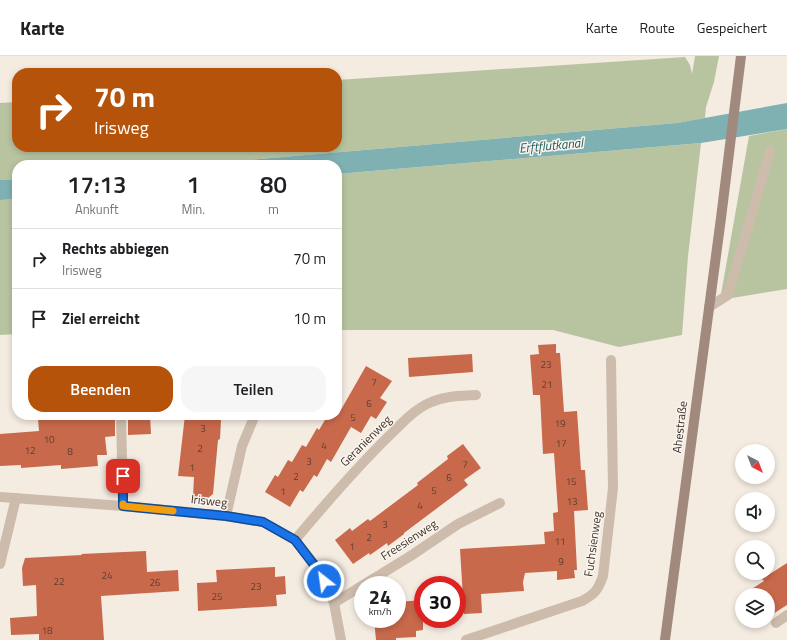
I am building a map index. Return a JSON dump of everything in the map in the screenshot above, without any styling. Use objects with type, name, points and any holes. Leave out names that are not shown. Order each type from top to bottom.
[{"type":"street","name":"Ahestraße","points":[[666,640],[741,56]]},
{"type":"street","points":[[709,308],[728,296],[770,151]]},
{"type":"street","name":"Fuchsienweg","points":[[466,640],[582,601],[591,597],[598,589],[603,576],[613,488],[611,360]]},
{"type":"street","name":"Geranienweg","points":[[295,540],[343,483],[386,439],[415,413],[427,404],[442,398],[476,395]]},
{"type":"street","points":[[121,420],[123,506]]},
{"type":"street","points":[[226,516],[242,446],[254,420]]},
{"type":"street","name":"Irisweg","points":[[0,497],[123,506],[226,516],[263,522],[295,540],[318,570],[334,603],[341,640]]},
{"type":"street","points":[[0,564],[16,498]]},
{"type":"street","name":"Freesienweg","points":[[334,603],[412,555],[458,524],[500,503]]},
{"type":"street","points":[[776,623],[787,615]]},
{"type":"green space","points":[[695,56],[719,56],[714,82],[706,107],[705,118],[677,123],[342,152],[342,80],[685,57],[690,65],[692,74]]},
{"type":"green space","points":[[12,102],[12,152],[341,152],[248,160],[12,160],[12,179],[0,180],[0,103]]},
{"type":"green space","points":[[787,129],[787,289],[720,300],[749,136]]},
{"type":"green space","points":[[701,143],[688,256],[682,335],[619,347],[553,330],[342,330],[342,174]]},
{"type":"green space","points":[[12,199],[12,334],[0,335],[0,200]]},
{"type":"water","name":"Erftflutkanal","points":[[787,103],[787,129],[701,143],[342,174],[342,160],[248,160],[342,152],[677,123]]},
{"type":"water","points":[[12,179],[12,199],[0,200],[0,180]]},
{"type":"building","points":[[556,344],[556,353],[560,353],[564,412],[577,411],[581,470],[585,470],[588,510],[574,511],[577,570],[574,570],[575,578],[557,580],[557,571],[525,573],[523,582],[524,591],[481,594],[482,613],[466,614],[466,576],[462,576],[460,549],[545,544],[544,532],[554,531],[553,513],[558,512],[554,453],[543,454],[540,395],[533,395],[530,355],[539,354],[538,345]]},
{"type":"building","points":[[472,354],[473,372],[409,377],[408,358]]},
{"type":"building","points":[[366,366],[392,381],[380,398],[387,402],[376,419],[371,416],[361,433],[351,427],[331,462],[327,459],[317,477],[314,475],[303,492],[300,490],[290,507],[265,492],[275,475],[278,477],[288,460],[292,462],[302,445],[306,447],[317,428],[319,430],[325,420],[342,420],[342,408]]},
{"type":"building","points":[[38,420],[115,420],[115,436],[105,437],[107,455],[97,455],[98,466],[61,469],[61,465],[21,468],[21,465],[0,466],[0,434],[39,431]]},
{"type":"building","points":[[128,420],[150,420],[151,434],[128,435]]},
{"type":"building","points":[[184,420],[221,420],[213,494],[208,498],[193,497],[194,477],[178,476]]},
{"type":"building","points":[[463,444],[481,468],[464,480],[468,485],[388,546],[387,543],[370,555],[369,553],[353,564],[335,540],[350,528],[352,531],[368,519],[370,521],[418,485],[417,483],[448,459],[447,456]]},
{"type":"building","points":[[146,551],[147,572],[178,570],[179,591],[101,596],[104,640],[39,640],[39,634],[11,635],[10,618],[37,616],[36,585],[23,586],[22,568],[25,558]]},
{"type":"building","points":[[787,563],[787,605],[775,613],[775,588],[753,588],[764,581],[763,580],[775,580],[775,571]]},
{"type":"building","points":[[275,567],[275,577],[285,576],[286,594],[276,595],[277,606],[198,611],[197,583],[217,582],[216,570]]},
{"type":"building","points":[[406,601],[414,601],[414,628],[423,628],[423,630],[416,631],[416,637],[396,638],[396,640],[376,640],[375,628],[406,628]]},
{"type":"slow traffic","points":[[123,504],[123,506],[173,511]]},
{"type":"route","points":[[123,476],[123,506],[226,516],[263,522],[295,540],[318,570],[324,581]]}]
